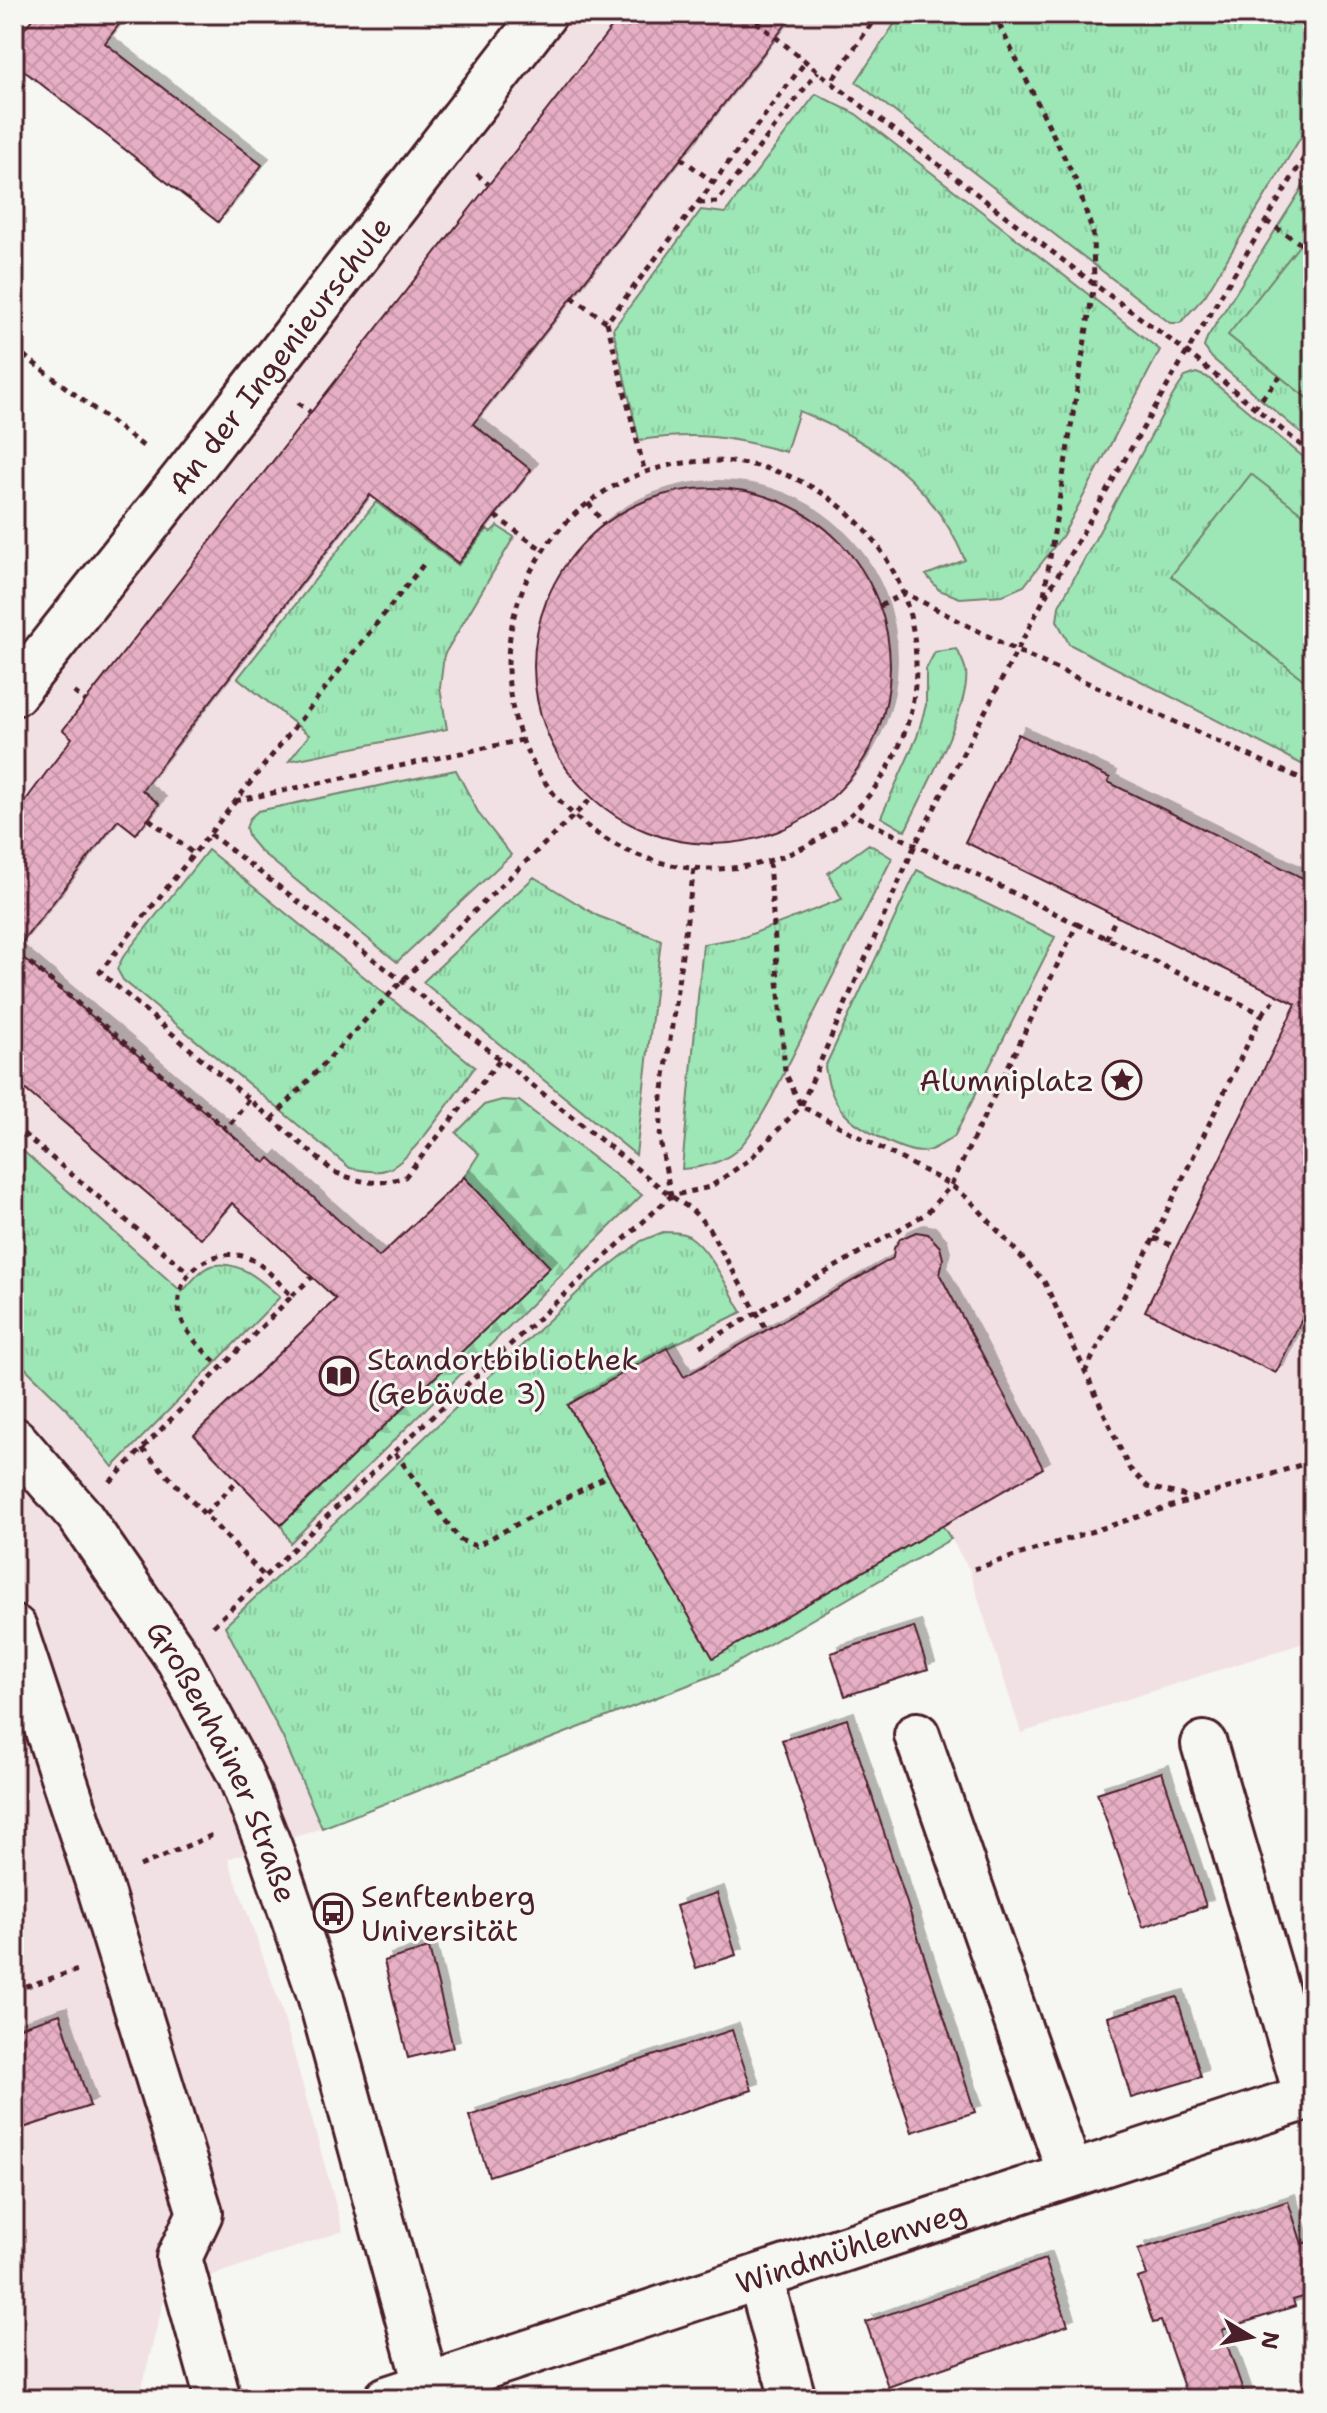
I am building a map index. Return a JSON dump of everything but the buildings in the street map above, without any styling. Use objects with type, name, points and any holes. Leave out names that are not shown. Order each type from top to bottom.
[{"type":"street","name":"An der Ingenieurschule","points":[[14,693],[544,14]]},
{"type":"street","name":"Großenhainer Straße","points":[[14,1440],[79,1515],[179,1660],[240,1774],[270,1849],[320,1995],[415,2395]]},
{"type":"street","points":[[14,1628],[99,1885],[200,2213],[179,2258],[218,2399]]},
{"type":"street","points":[[917,1735],[1070,2173]]},
{"type":"street","points":[[1204,1744],[1310,2096]]},
{"type":"street","name":"Windmühlenweg","points":[[415,2395],[1070,2173],[1310,2096]]},
{"type":"street","points":[[760,2277],[793,2399]]},
{"type":"path","points":[[747,14],[831,82],[1187,352],[1313,455]]},
{"type":"path","points":[[756,21],[759,14]]},
{"type":"path","points":[[831,82],[878,14]]},
{"type":"path","points":[[994,14],[1076,181],[1093,233],[1094,284],[1043,601]]},
{"type":"path","points":[[607,322],[806,61]]},
{"type":"path","points":[[698,203],[717,202],[818,71]]},
{"type":"path","points":[[179,1660],[394,1452],[671,1196],[710,1187],[749,1160],[801,1106],[915,845],[1043,601],[1187,352],[1313,143]]},
{"type":"path","points":[[681,158],[714,183]]},
{"type":"path","points":[[1266,221],[1301,244]]},
{"type":"path","points":[[572,297],[607,322],[645,473]]},
{"type":"path","points":[[14,348],[185,477]]},
{"type":"path","points":[[1254,408],[1280,377]]},
{"type":"path","points":[[731,461],[767,468],[803,482],[835,501],[863,527],[886,557],[905,593],[917,664],[913,702],[903,739],[886,772],[852,814],[804,848],[769,862],[732,869],[694,869],[657,862],[622,849],[590,829],[575,815],[539,774],[522,740],[510,692],[508,666],[511,629],[522,593],[544,551],[561,528],[588,503],[620,483],[645,473],[693,462],[731,461]]},
{"type":"path","points":[[588,503],[604,524]]},
{"type":"path","points":[[495,516],[544,551]]},
{"type":"path","points":[[423,565],[100,972],[334,1172],[358,1182],[382,1184],[405,1177],[500,1060]]},
{"type":"path","points":[[880,606],[905,593]]},
{"type":"path","points":[[905,593],[1017,651],[1313,784]]},
{"type":"path","points":[[235,801],[522,740]]},
{"type":"path","points":[[272,1119],[402,981],[593,797]]},
{"type":"path","points":[[852,814],[1262,1014]]},
{"type":"path","points":[[149,819],[194,854]]},
{"type":"path","points":[[210,834],[691,1209],[708,1227],[766,1329]]},
{"type":"path","points":[[769,862],[785,1072],[801,1106],[951,1185],[971,1201],[1045,1283],[1129,1468],[1148,1487],[1195,1498]]},
{"type":"path","points":[[671,1196],[660,1140],[662,1097],[694,869]]},
{"type":"path","points":[[1106,939],[1117,916]]},
{"type":"path","points":[[700,1346],[927,1213],[951,1185],[1077,924]]},
{"type":"path","points":[[30,963],[226,1129],[249,1100]]},
{"type":"path","points":[[1086,1370],[1154,1238],[1262,1014],[1279,995]]},
{"type":"path","points":[[14,1126],[189,1273]]},
{"type":"path","points":[[1154,1238],[1176,1247]]},
{"type":"path","points":[[221,1368],[193,1337],[180,1315],[179,1294],[189,1273],[210,1257],[231,1255],[255,1261],[292,1296]]},
{"type":"path","points":[[79,1515],[312,1277]]},
{"type":"path","points":[[142,1449],[265,1577]]},
{"type":"path","points":[[394,1452],[460,1540],[476,1546],[607,1476]]},
{"type":"path","points":[[974,1569],[1313,1461]]},
{"type":"path","points":[[205,1514],[238,1480]]},
{"type":"path","points":[[99,1885],[228,1830]]},
{"type":"path","points":[[14,1990],[121,1956]]},
{"type":"shaded area","points":[[559,14],[1313,14],[1313,1640],[1021,1733],[969,1569],[951,1539],[719,1673],[322,1828],[228,1859],[281,2007],[343,2231],[166,2291],[139,2399],[14,2399],[14,711]]},
{"type":"green space","points":[[901,14],[1313,14],[1313,117],[1205,296],[1180,323],[1170,323],[856,82]]},
{"type":"green space","points":[[816,94],[856,114],[1160,350],[1063,535],[1024,586],[1003,595],[960,598],[939,590],[926,575],[965,560],[936,508],[898,468],[876,452],[827,423],[799,411],[786,452],[713,437],[639,440],[613,329],[701,210],[725,213]]},
{"type":"green space","points":[[1313,171],[1313,443],[1212,358],[1204,347]]},
{"type":"green space","points":[[1313,228],[1313,403],[1228,335]]},
{"type":"green space","points":[[1196,373],[1207,377],[1313,465],[1313,770],[1069,644],[1057,621],[1059,606],[1173,395],[1185,377]]},
{"type":"green space","points":[[1251,474],[1313,522],[1313,687],[1171,576]]},
{"type":"green space","points":[[376,502],[458,565],[487,529],[491,532],[497,526],[514,537],[444,655],[440,688],[447,729],[289,761],[309,735],[238,678]]},
{"type":"green space","points":[[957,649],[966,672],[961,706],[905,831],[881,817],[917,737],[926,705],[926,669],[935,652]]},
{"type":"green space","points":[[456,770],[479,814],[511,855],[397,962],[260,851],[249,838],[246,828],[250,818],[258,811]]},
{"type":"green space","points":[[869,844],[892,858],[762,1115],[746,1140],[727,1157],[701,1167],[682,1169],[703,944],[744,937],[842,899],[828,873]]},
{"type":"green space","points":[[208,850],[475,1067],[434,1124],[409,1153],[388,1169],[369,1171],[350,1168],[123,980],[117,969],[123,957]]},
{"type":"green space","points":[[917,870],[1055,937],[954,1137],[930,1150],[919,1152],[883,1140],[850,1119],[834,1097],[825,1067]]},
{"type":"green space","points":[[534,877],[598,916],[661,940],[636,1155],[423,982]]},
{"type":"green space","points":[[502,1100],[519,1101],[642,1195],[290,1543],[281,1525],[549,1268],[464,1177],[479,1154],[456,1133],[484,1105]]},
{"type":"green space","points":[[14,1143],[182,1292],[203,1271],[221,1264],[249,1273],[280,1297],[113,1467],[65,1407],[14,1357]]},
{"type":"green space","points":[[663,1232],[683,1234],[697,1242],[712,1260],[742,1312],[667,1348],[568,1405],[713,1657],[942,1525],[951,1539],[719,1673],[322,1828],[283,1738],[225,1626],[590,1281],[641,1241]]},
{"type":"place","name":"Alumniplatz","points":[[1122,1080]]},
{"type":"place","name":"Standortbibliothek (Gebäude 3)","points":[[339,1376]]},
{"type":"place","name":"Senftenberg Universität","points":[[333,1913]]}]
